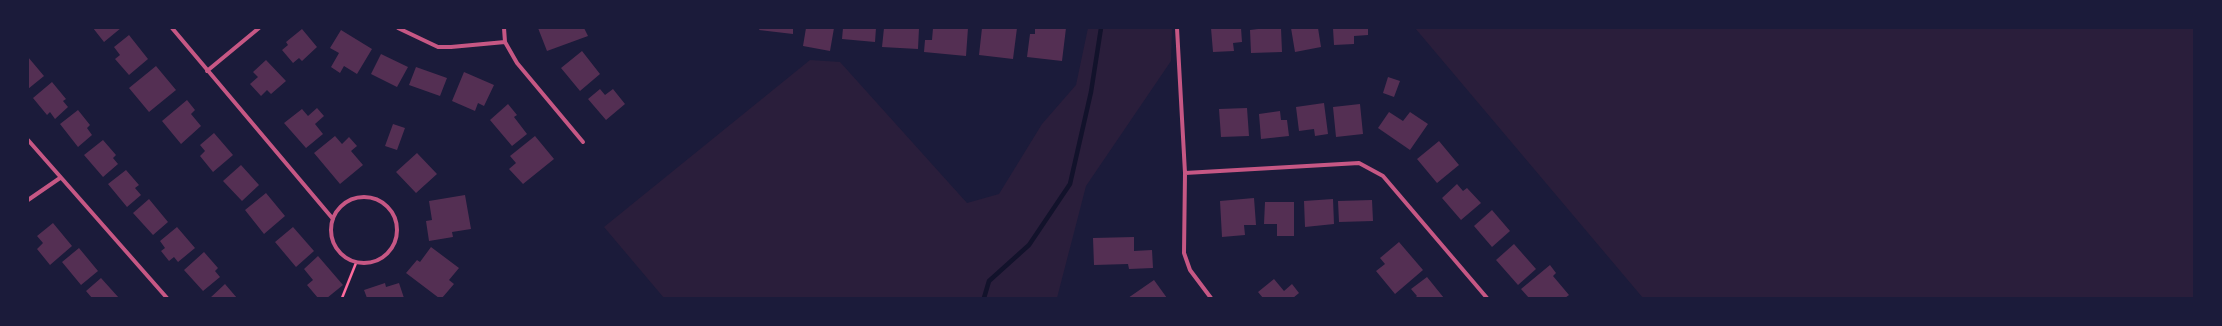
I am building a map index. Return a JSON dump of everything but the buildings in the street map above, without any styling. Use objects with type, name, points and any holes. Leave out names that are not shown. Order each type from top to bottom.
[{"type":"street","points":[[172,28],[333,219]]},
{"type":"street","points":[[207,71],[259,28]]},
{"type":"street","points":[[398,28],[438,47],[506,42]]},
{"type":"street","points":[[504,28],[506,42],[517,63],[583,142]]},
{"type":"street","points":[[1177,28],[1185,173],[1184,253],[1190,270],[1211,298]]},
{"type":"street","points":[[28,140],[167,298]]},
{"type":"street","points":[[1185,173],[1359,163],[1383,176],[1487,298]]},
{"type":"street","points":[[28,200],[60,178]]},
{"type":"street","points":[[366,197],[377,200],[386,206],[393,214],[397,235],[394,245],[387,254],[373,262],[356,263],[346,258],[338,251],[332,241],[330,230],[333,219],[338,210],[346,202],[366,197]]},
{"type":"path","points":[[342,298],[356,263]]},
{"type":"shaded area","points":[[1088,28],[1172,28],[1171,61],[1086,186],[1057,298],[664,298],[604,227],[810,60],[840,62],[967,203],[999,194],[1042,124],[1076,85]]},
{"type":"shaded area","points":[[1415,28],[2194,28],[2194,298],[1643,298]]},
{"type":"waterway","points":[[984,298],[989,281],[1029,245],[1070,184],[1091,92],[1101,28]]}]
